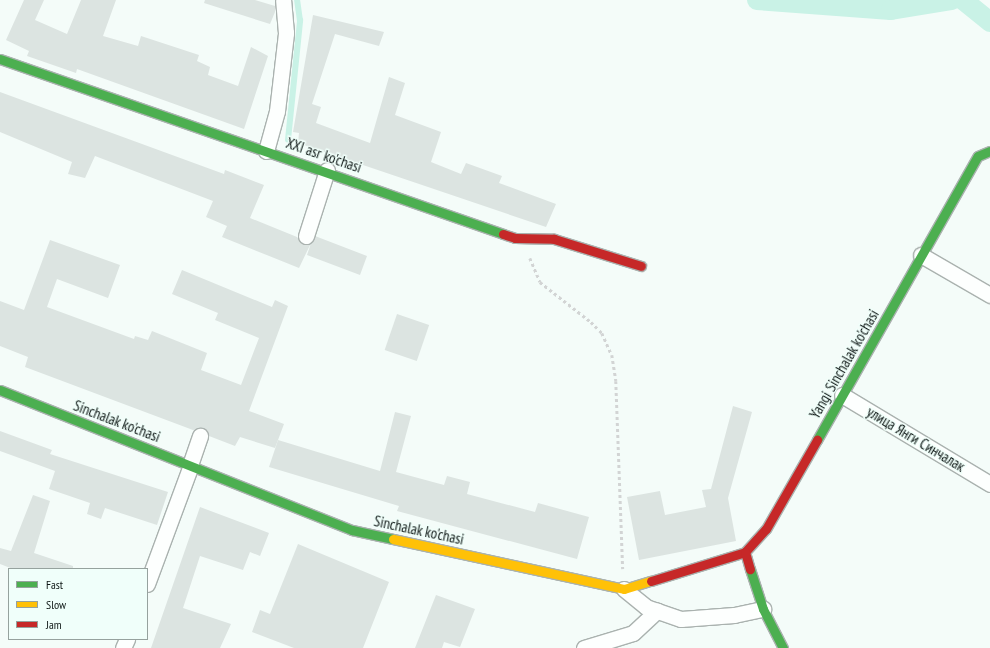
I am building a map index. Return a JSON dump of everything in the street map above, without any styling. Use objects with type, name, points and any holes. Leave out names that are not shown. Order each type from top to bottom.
[{"type":"street","points":[[266,151],[277,111],[286,33],[283,0]]},
{"type":"street","name":"XXI asr ko'chasi","points":[[0,59],[175,122],[327,170],[515,238],[554,239],[641,266]]},
{"type":"street","name":"Yangi Sinchalak ko'chasi","points":[[746,552],[766,529],[978,156],[990,151]]},
{"type":"street","points":[[306,236],[327,170]]},
{"type":"street","points":[[921,255],[990,295]]},
{"type":"street","name":"Sinchalak ko'chasi","points":[[0,390],[352,530],[624,589],[746,552]]},
{"type":"street","name":"улица Янги Синчалак","points":[[842,395],[990,484]]},
{"type":"street","points":[[148,581],[200,436]]},
{"type":"street","points":[[746,552],[763,609],[783,648]]},
{"type":"street","points":[[624,589],[646,607],[681,619],[734,615],[763,609]]},
{"type":"street","points":[[584,648],[633,633],[657,611]]},
{"type":"path","points":[[515,238],[526,243],[534,271],[540,282],[591,322],[602,333],[612,355],[616,381],[624,589]]},
{"type":"building","points":[[24,0],[44,0],[35,20],[67,34],[81,0],[116,0],[103,36],[138,46],[141,36],[199,55],[197,61],[210,67],[208,75],[238,86],[251,47],[268,56],[244,129],[77,69],[76,73],[27,56],[29,51],[6,40]]},
{"type":"building","points":[[205,0],[255,0],[275,6],[275,12],[270,24],[204,3]]},
{"type":"building","points":[[313,15],[384,32],[379,46],[335,34],[312,104],[321,107],[316,123],[370,143],[389,77],[405,83],[395,115],[441,132],[431,162],[461,174],[466,163],[502,176],[499,183],[556,204],[546,227],[298,143],[299,133],[293,132]]},
{"type":"building","points":[[0,92],[224,174],[225,170],[264,185],[250,218],[297,237],[303,244],[311,243],[299,268],[222,237],[227,226],[206,217],[213,201],[95,156],[85,178],[68,174],[72,162],[0,132]]},
{"type":"building","points":[[315,236],[367,256],[360,275],[307,255]]},
{"type":"building","points":[[50,240],[120,265],[108,298],[57,279],[47,307],[134,339],[135,336],[148,340],[152,331],[207,353],[201,370],[241,385],[259,338],[215,320],[218,313],[172,294],[182,270],[272,307],[275,300],[288,306],[249,411],[284,424],[275,448],[240,437],[235,446],[209,436],[203,428],[193,430],[25,367],[28,357],[0,346],[0,301],[24,310]]},
{"type":"building","points":[[397,314],[429,325],[417,361],[385,350]]},
{"type":"building","points":[[733,406],[752,412],[728,498],[736,541],[639,560],[627,497],[660,491],[665,515],[706,507],[702,490],[711,489]]},
{"type":"building","points":[[395,412],[411,416],[396,472],[444,485],[447,476],[470,482],[467,494],[535,512],[538,503],[589,517],[577,559],[397,511],[399,506],[269,467],[278,440],[380,471]]},
{"type":"building","points":[[0,431],[52,450],[50,454],[168,492],[157,525],[105,508],[101,519],[87,514],[90,503],[49,489],[55,471],[0,451]]},
{"type":"building","points":[[33,495],[50,501],[34,553],[73,566],[73,568],[10,568],[0,564],[0,548],[11,551]]},
{"type":"building","points":[[200,507],[269,533],[260,556],[250,552],[243,570],[200,556],[183,608],[231,624],[220,648],[151,648]]},
{"type":"building","points":[[298,544],[389,582],[363,648],[294,648],[252,632],[260,610],[270,614]]},
{"type":"building","points":[[436,595],[475,609],[460,647],[444,642],[442,648],[415,648]]},
{"type":"waterway","points":[[288,140],[300,21],[297,0]]},
{"type":"waterway","points":[[757,0],[891,10],[952,0]]},
{"type":"waterway","points":[[963,0],[990,22]]},
{"type":"traffic: fast","points":[[0,59],[503,234]]},
{"type":"traffic: fast","points":[[817,440],[978,156],[990,151]]},
{"type":"traffic: fast","points":[[0,390],[352,530],[393,539]]},
{"type":"traffic: fast","points":[[750,569],[763,609],[783,648]]},
{"type":"traffic: slow","points":[[393,539],[624,589],[651,581]]},
{"type":"traffic: jam","points":[[503,234],[515,238],[554,239],[641,266]]},
{"type":"traffic: jam","points":[[745,552],[766,529],[817,440]]},
{"type":"traffic: jam","points":[[651,581],[745,552],[750,569]]}]
